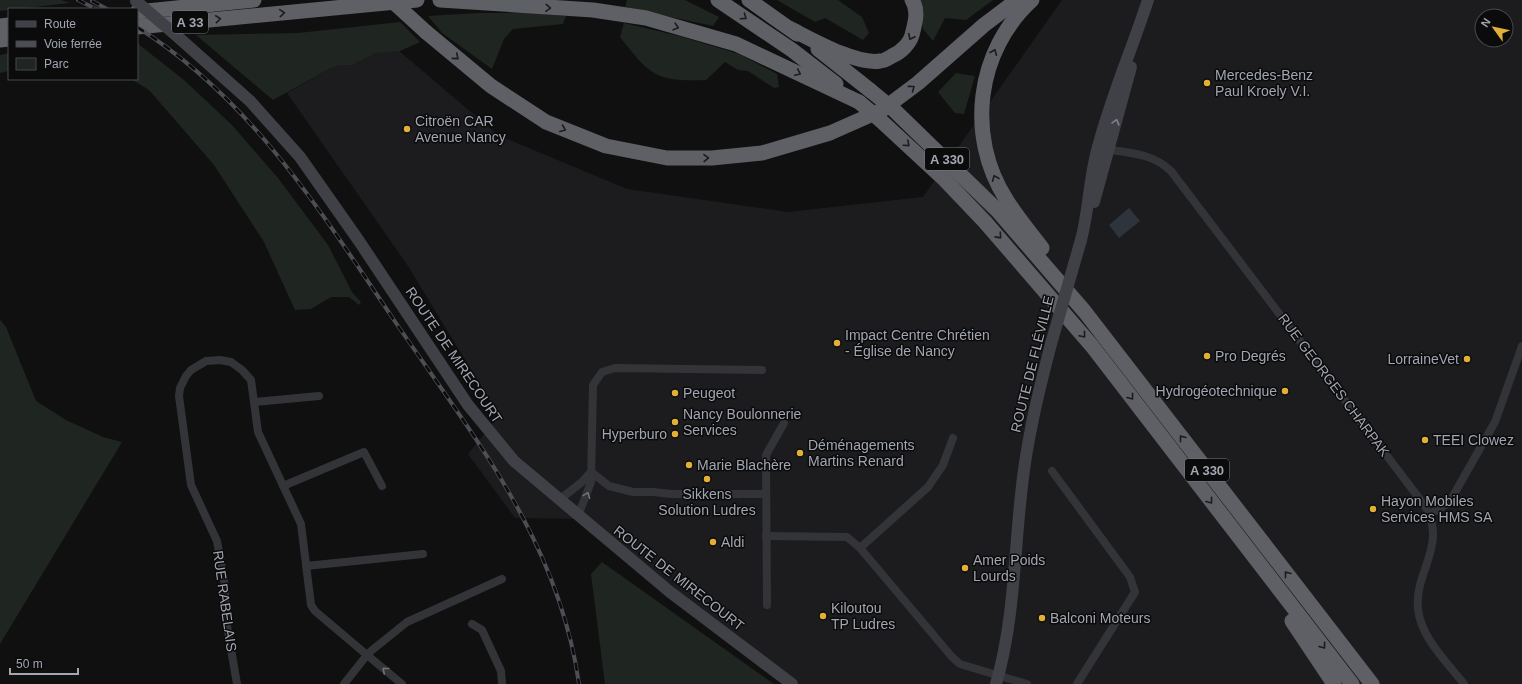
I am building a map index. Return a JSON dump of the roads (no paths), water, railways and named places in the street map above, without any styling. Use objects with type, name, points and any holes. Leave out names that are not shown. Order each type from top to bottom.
[{"type":"highway","points":[[161,10],[180,0]]},
{"type":"highway","name":"A 33","points":[[136,4],[161,10],[254,0]]},
{"type":"highway","points":[[391,0],[426,32],[491,86],[546,122],[606,146],[667,158],[712,158],[762,153],[830,133],[882,110],[918,84],[984,25],[1017,0]]},
{"type":"highway","name":"A 33","points":[[138,27],[417,0]]},
{"type":"highway","points":[[440,0],[594,10],[646,18],[736,44],[859,102]]},
{"type":"highway","name":"A 330","points":[[718,0],[792,50],[878,118],[945,180],[1025,266],[1092,346],[1272,582],[1352,684]]},
{"type":"highway","name":"A 330","points":[[749,0],[872,90],[998,211],[1085,312],[1372,684]]},
{"type":"highway","points":[[789,28],[842,54],[866,60],[881,61],[900,52],[912,38],[916,21],[915,4],[912,0]]},
{"type":"highway","points":[[1032,0],[1012,21],[1000,39],[992,58],[982,96],[982,122],[988,159],[998,185],[1006,200],[1049,256],[1060,282]]},
{"type":"highway","points":[[1272,582],[1291,620],[1334,684]]},
{"type":"highway","points":[[1311,605],[1350,643],[1384,684]]},
{"type":"main road","name":"ROUTE DE FLÉVILLE","points":[[998,680],[1010,624],[1021,496],[1029,435],[1037,394],[1081,240],[1088,196],[1127,82],[1148,0]]},
{"type":"main road","name":"ROUTE DE MIRECOURT","points":[[136,4],[178,37],[250,101],[291,145],[337,208],[473,411],[514,461],[670,592],[792,684]]},
{"type":"street","name":"RUE GEORGES CHARPAK","points":[[1103,149],[1140,154],[1156,159],[1171,171],[1430,514],[1433,548],[1420,585],[1418,610],[1427,637],[1464,684]]},
{"type":"street","points":[[1430,514],[1449,503],[1495,422],[1522,346]]},
{"type":"street","name":"RUE RABELAIS","points":[[237,684],[227,626],[224,578],[217,540],[191,484],[179,396],[180,388],[186,376],[198,365],[213,360],[226,360],[236,365],[246,374],[253,386],[258,432],[301,524],[309,597],[315,611],[402,684]]},
{"type":"street","points":[[578,516],[590,490],[593,384],[602,372],[615,368],[762,370]]},
{"type":"street","points":[[255,402],[318,396]]},
{"type":"street","points":[[767,606],[766,455],[784,423]]},
{"type":"street","points":[[860,548],[928,487],[943,465],[953,438]]},
{"type":"street","points":[[283,486],[364,452],[382,486]]},
{"type":"street","points":[[1052,471],[1130,577],[1136,592],[1077,684]]},
{"type":"street","points":[[559,500],[582,482],[591,472]]},
{"type":"street","points":[[591,472],[600,481],[619,489],[633,492],[671,494],[766,494]]},
{"type":"street","points":[[766,536],[847,537],[860,548],[952,657],[960,664],[998,680],[1027,684]]},
{"type":"street","points":[[306,566],[423,554]]},
{"type":"street","points":[[344,684],[367,655],[385,638],[407,622],[502,579]]},
{"type":"street","points":[[472,624],[482,630],[500,671],[502,684]]},
{"type":"railway","points":[[78,0],[94,8]]},
{"type":"railway","points":[[92,1],[105,8]]},
{"type":"railway","points":[[138,28],[179,56],[216,89],[250,124],[282,161],[312,200],[455,408],[483,450],[533,537],[553,584],[569,632],[579,684]]},
{"type":"place","name":"Mercedes-Benz Paul Kroely V.I.","points":[[1207,83]]},
{"type":"place","name":"Citroën CAR Avenue Nancy","points":[[407,129]]},
{"type":"place","name":"Impact Centre Chrétien - Église de Nancy","points":[[837,343]]},
{"type":"place","name":"Pro Degrés","points":[[1207,356]]},
{"type":"place","name":"LorraineVet","points":[[1467,359]]},
{"type":"place","name":"Hydrogéotechnique","points":[[1285,391]]},
{"type":"place","name":"Peugeot","points":[[675,393]]},
{"type":"place","name":"Nancy Boulonnerie Services","points":[[675,422]]},
{"type":"place","name":"Hyperburo","points":[[675,434]]},
{"type":"place","name":"TEEI Clowez","points":[[1425,440]]},
{"type":"place","name":"Déménagements Martins Renard","points":[[800,453]]},
{"type":"place","name":"Marie Blachère","points":[[689,465]]},
{"type":"place","name":"Sikkens Solution Ludres","points":[[707,479]]},
{"type":"place","name":"Hayon Mobiles Services HMS SA","points":[[1373,509]]},
{"type":"place","name":"Aldi","points":[[713,542]]},
{"type":"place","name":"Amer Poids Lourds","points":[[965,568]]},
{"type":"place","name":"Kiloutou TP Ludres","points":[[823,616]]},
{"type":"place","name":"Balconi Moteurs","points":[[1042,618]]}]
